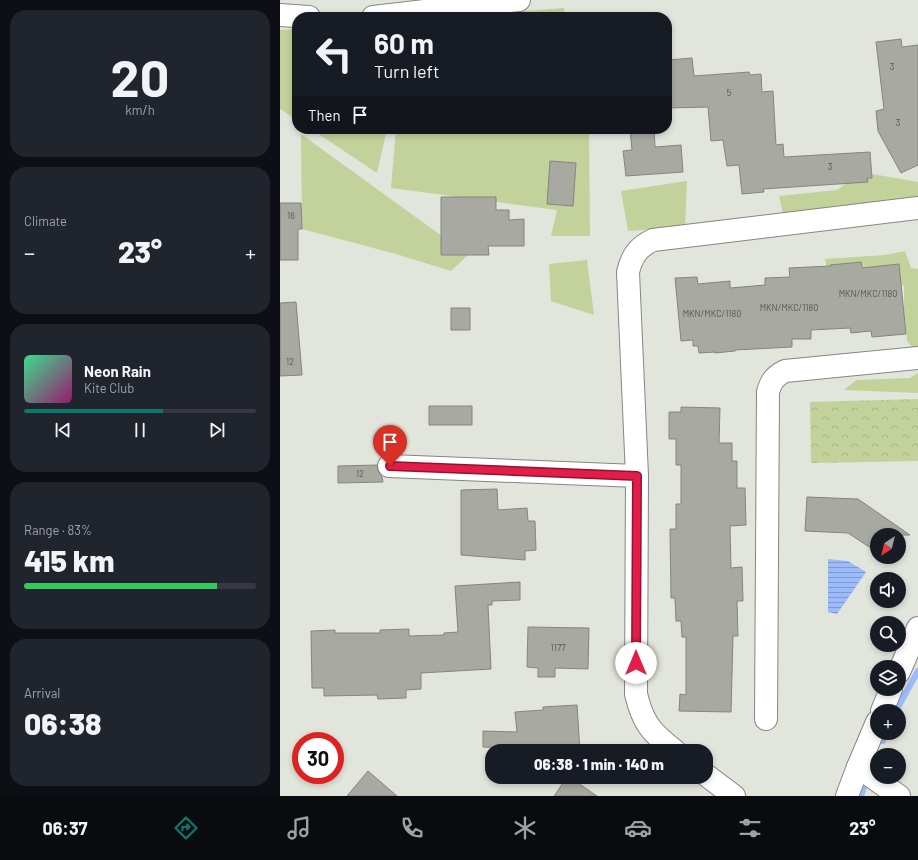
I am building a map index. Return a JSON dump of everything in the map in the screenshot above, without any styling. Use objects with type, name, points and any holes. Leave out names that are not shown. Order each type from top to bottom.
[{"type":"street","points":[[416,12],[519,0]]},
{"type":"street","points":[[280,14],[292,15]]},
{"type":"street","points":[[666,744],[649,728],[640,712],[636,694],[637,476],[628,272],[630,261],[643,245],[653,240],[663,238],[918,208]]},
{"type":"street","points":[[766,719],[768,392],[770,385],[773,379],[785,371],[918,358]]},
{"type":"street","points":[[390,466],[637,476]]},
{"type":"street","points":[[904,660],[918,628]]},
{"type":"street","points":[[847,796],[870,738]]},
{"type":"street","points":[[858,766],[899,796]]},
{"type":"street","points":[[713,780],[734,796]]},
{"type":"green space","points":[[564,8],[564,12],[514,12]]},
{"type":"green space","points":[[292,29],[292,117],[280,109],[280,30]]},
{"type":"green space","points":[[301,134],[468,255],[451,271],[396,254],[302,229]]},
{"type":"green space","points":[[318,134],[386,134],[377,173]]},
{"type":"green space","points":[[396,134],[589,134],[590,236],[551,236],[557,210],[391,188]]},
{"type":"green space","points":[[861,172],[918,182],[918,202],[784,219],[779,196],[837,190]]},
{"type":"green space","points":[[687,181],[685,227],[628,231],[621,191]]},
{"type":"green space","points":[[905,251],[911,268],[918,269],[918,349],[915,350],[907,341],[904,311],[904,286],[891,280],[827,269],[825,259],[885,255]]},
{"type":"green space","points":[[587,260],[594,315],[551,301],[549,264]]},
{"type":"green space","points":[[918,373],[918,393],[844,390],[856,380],[910,378]]},
{"type":"green space","points":[[918,399],[918,461],[811,463],[810,402]]},
{"type":"water","points":[[828,559],[848,561],[866,572],[837,614],[828,612]]},
{"type":"building","points":[[901,39],[902,47],[918,45],[918,165],[901,173],[878,131],[876,111],[884,109],[876,42]]},
{"type":"building","points":[[692,58],[694,76],[749,72],[750,75],[761,74],[762,92],[773,91],[776,145],[783,144],[784,157],[870,152],[872,178],[867,178],[868,182],[763,189],[764,192],[742,194],[739,165],[727,166],[723,140],[711,141],[708,107],[672,108],[672,60]]},
{"type":"building","points":[[630,134],[654,134],[655,147],[681,145],[683,172],[626,176],[623,151],[632,150]]},
{"type":"building","points":[[550,161],[576,163],[573,206],[547,204]]},
{"type":"building","points":[[441,197],[496,197],[496,210],[509,210],[509,220],[524,219],[524,246],[488,246],[489,255],[441,255]]},
{"type":"building","points":[[280,203],[301,203],[302,229],[298,229],[298,260],[280,260]]},
{"type":"building","points":[[861,262],[862,268],[899,264],[906,334],[872,337],[871,331],[851,333],[850,328],[811,330],[811,339],[792,339],[792,347],[735,350],[715,353],[699,353],[698,346],[693,346],[693,340],[681,341],[675,278],[697,277],[698,284],[730,281],[730,288],[765,285],[765,278],[790,277],[789,268],[831,266],[830,265]]},
{"type":"building","points":[[296,302],[302,375],[280,376],[280,303]]},
{"type":"building","points":[[451,308],[470,308],[470,330],[451,330]]},
{"type":"building","points":[[429,406],[472,406],[472,425],[429,425]]},
{"type":"building","points":[[681,407],[720,408],[719,443],[732,443],[732,461],[737,461],[737,488],[745,488],[746,525],[730,526],[731,568],[742,567],[743,601],[737,601],[738,636],[733,636],[731,712],[679,711],[680,694],[686,695],[686,637],[682,637],[681,621],[676,621],[675,598],[671,598],[670,529],[676,529],[676,504],[681,504],[681,465],[676,465],[676,439],[669,439],[669,412],[681,412]]},
{"type":"building","points":[[377,465],[383,482],[338,483],[338,466]]},
{"type":"building","points":[[497,489],[498,510],[527,508],[528,521],[535,521],[536,550],[525,551],[525,560],[461,555],[461,490]]},
{"type":"building","points":[[807,497],[858,499],[900,528],[870,528],[870,547],[848,533],[805,531]]},
{"type":"building","points":[[520,582],[520,600],[492,601],[492,605],[488,605],[491,669],[421,673],[421,689],[406,690],[406,698],[378,699],[377,695],[324,696],[324,688],[312,688],[311,631],[335,630],[335,633],[380,633],[380,630],[409,629],[409,636],[444,635],[444,633],[458,632],[455,586]]},
{"type":"building","points":[[528,627],[589,628],[588,669],[555,668],[555,677],[538,677],[538,668],[527,667]]},
{"type":"building","points":[[577,705],[580,744],[485,744],[485,747],[483,747],[483,731],[517,732],[515,712],[543,710],[543,707]]},
{"type":"building","points":[[368,771],[397,796],[347,796]]},
{"type":"building","points":[[562,784],[579,784],[597,796],[554,796]]},
{"type":"waterway","points":[[900,704],[918,671]]},
{"type":"waterway","points":[[861,796],[866,781]]},
{"type":"route","points":[[390,466],[637,476],[636,663]]}]
